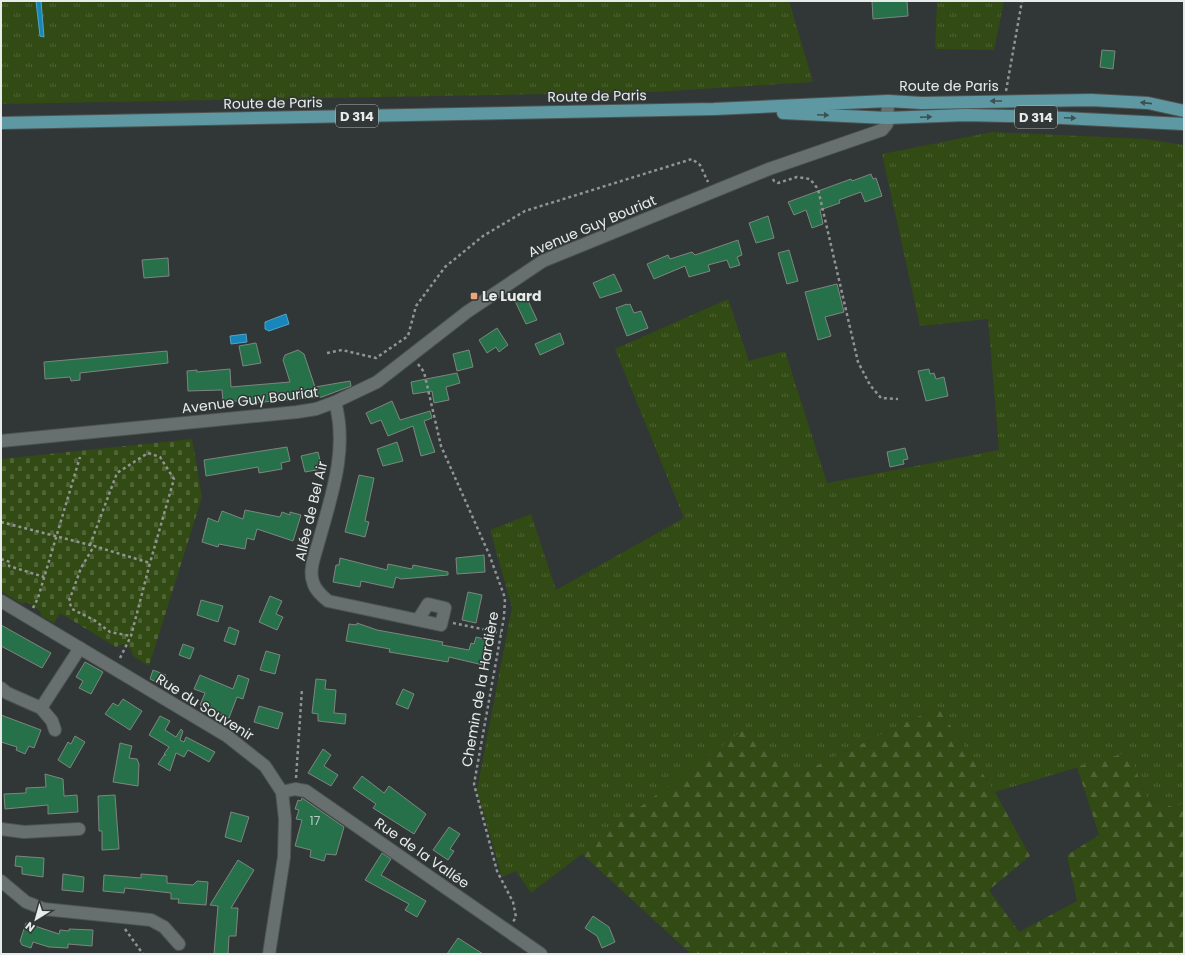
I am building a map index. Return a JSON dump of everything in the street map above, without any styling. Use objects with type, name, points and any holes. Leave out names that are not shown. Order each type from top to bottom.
[{"type":"main road","name":"Route de Paris","points":[[1,123],[714,109],[888,101],[922,103],[1091,100],[1148,103],[1184,111]]},
{"type":"main road","name":"Route de Paris","points":[[714,109],[888,118],[988,116],[1184,124]]},
{"type":"street","points":[[888,101],[888,118]]},
{"type":"street","name":"Avenue Guy Bouriat","points":[[1,441],[316,409],[359,392],[386,376],[467,312],[543,261],[769,169],[872,135],[882,130],[887,124],[888,118]]},
{"type":"street","name":"Allée de Bel Air","points":[[335,402],[340,444],[338,474],[313,564],[312,582],[328,601],[441,626],[442,621]]},
{"type":"street","name":"Rue du Souvenir","points":[[1,601],[221,732],[246,749],[265,766],[282,792],[285,819],[284,857],[269,954]]},
{"type":"street","points":[[418,620],[428,604],[445,608],[442,621]]},
{"type":"street","points":[[41,708],[80,648]]},
{"type":"street","points":[[1,688],[7,693],[41,708],[52,721],[55,730]]},
{"type":"street","points":[[282,792],[295,789]]},
{"type":"street","name":"Rue de la Vallée","points":[[295,789],[306,791],[319,798],[541,954]]},
{"type":"street","points":[[1,829],[24,832],[80,829]]},
{"type":"street","points":[[1,881],[26,902],[44,909],[151,920],[164,927],[179,944]]},
{"type":"path","points":[[1004,101],[1022,1]]},
{"type":"path","points":[[327,353],[342,350],[376,358],[408,336],[416,306],[445,267],[483,236],[525,211],[692,159],[700,165],[713,191]]},
{"type":"path","points":[[769,169],[774,181],[778,183],[797,177],[810,179],[818,189],[858,362],[870,385],[881,398],[898,399]]},
{"type":"path","name":"Chemin de la Hardière","points":[[417,361],[424,372],[441,446],[489,554],[505,598],[502,633],[474,784],[497,871],[513,902],[516,917],[508,932]]},
{"type":"path","points":[[90,545],[117,473],[148,453],[160,457],[174,479],[131,636],[114,669]]},
{"type":"path","points":[[34,607],[80,456]]},
{"type":"path","points":[[1,522],[94,546],[150,563]]},
{"type":"path","points":[[94,546],[81,568],[69,601],[69,606],[94,620],[110,632],[131,636]]},
{"type":"path","points":[[1,559],[10,562],[9,566],[44,577]]},
{"type":"path","points":[[442,621],[502,633]]},
{"type":"path","points":[[295,789],[302,689]]},
{"type":"path","points":[[122,917],[125,929],[143,954]]},
{"type":"green space","points":[[1,1],[789,1],[813,82],[656,92],[1,104]]},
{"type":"green space","points":[[937,1],[1004,1],[994,50],[935,49]]},
{"type":"green space","points":[[992,132],[1145,139],[1184,145],[1184,804],[1173,807],[1147,799],[1129,752],[995,792],[938,707],[793,777],[589,845],[582,854],[531,893],[516,871],[502,877],[477,790],[512,607],[490,530],[531,514],[556,590],[684,518],[615,349],[728,299],[749,361],[785,351],[827,483],[999,450],[988,319],[920,326],[882,154]]},
{"type":"green space","points":[[192,439],[202,497],[149,666],[133,656],[131,649],[123,644],[116,647],[60,613],[54,623],[41,616],[40,611],[27,602],[22,604],[1,591],[1,459]]},
{"type":"green space","points":[[938,707],[995,792],[1030,856],[989,890],[1019,932],[1077,901],[1067,855],[1099,835],[1077,767],[1129,752],[1147,799],[1173,807],[1184,804],[1184,954],[691,954],[582,854],[589,845],[746,728],[793,777]]},
{"type":"water","points":[[36,1],[41,1],[44,37],[40,36]]},
{"type":"water","points":[[286,314],[289,324],[269,331],[265,329],[265,322]]},
{"type":"water","points":[[246,334],[247,342],[231,344],[230,336]]},
{"type":"building","points":[[872,1],[907,1],[908,16],[873,19]]},
{"type":"building","points":[[1102,50],[1115,51],[1113,69],[1100,67]]},
{"type":"building","points":[[871,174],[873,179],[876,178],[882,196],[865,202],[861,192],[839,200],[840,203],[820,210],[823,224],[812,228],[806,210],[794,215],[788,202],[851,179],[852,181]]},
{"type":"building","points":[[768,216],[774,238],[756,243],[749,223]]},
{"type":"building","points":[[738,240],[742,255],[737,257],[740,265],[730,268],[727,260],[708,265],[710,271],[689,277],[685,266],[654,279],[647,264],[668,255],[670,259],[692,252],[695,255]]},
{"type":"building","points":[[789,250],[798,281],[787,284],[778,253]]},
{"type":"building","points":[[168,258],[169,276],[144,278],[142,260]]},
{"type":"building","points":[[614,274],[622,291],[600,298],[593,283]]},
{"type":"building","points":[[837,284],[844,312],[825,317],[831,336],[818,340],[805,292]]},
{"type":"building","points":[[525,294],[537,320],[526,324],[515,301]]},
{"type":"building","points":[[630,304],[634,313],[641,311],[648,328],[627,336],[616,308]]},
{"type":"building","points":[[497,328],[508,345],[499,352],[496,347],[487,353],[479,340]]},
{"type":"building","points":[[560,333],[564,344],[540,355],[535,344]]},
{"type":"building","points":[[256,343],[261,363],[243,366],[239,346]]},
{"type":"building","points":[[298,350],[304,354],[315,387],[350,381],[351,386],[322,397],[251,403],[250,400],[223,402],[222,390],[188,391],[187,371],[197,370],[197,372],[230,369],[231,387],[290,382],[283,360],[285,355]]},
{"type":"building","points":[[469,350],[473,367],[457,371],[453,354]]},
{"type":"building","points":[[167,351],[168,363],[80,373],[80,380],[71,381],[70,377],[45,379],[44,362]]},
{"type":"building","points":[[929,369],[930,374],[934,373],[936,379],[944,377],[948,396],[926,401],[918,371]]},
{"type":"building","points":[[457,373],[460,383],[446,387],[449,400],[434,403],[432,391],[413,394],[411,382]]},
{"type":"building","points":[[392,401],[400,420],[430,411],[432,418],[424,421],[435,452],[421,456],[413,426],[388,436],[381,420],[371,424],[366,413]]},
{"type":"building","points":[[397,442],[403,461],[383,466],[377,449]]},
{"type":"building","points":[[287,447],[290,461],[281,463],[282,469],[259,473],[258,467],[206,476],[204,460]]},
{"type":"building","points":[[905,448],[908,459],[903,460],[904,464],[890,467],[887,452]]},
{"type":"building","points":[[318,452],[322,469],[305,472],[301,456]]},
{"type":"building","points":[[359,475],[374,478],[365,521],[369,522],[365,537],[345,532]]},
{"type":"building","points":[[245,510],[280,517],[282,512],[290,515],[290,512],[301,515],[293,541],[257,529],[254,540],[247,538],[245,549],[219,544],[218,547],[202,542],[208,518],[218,522],[222,511],[243,519]]},
{"type":"building","points":[[484,555],[485,572],[457,574],[456,558]]},
{"type":"building","points":[[340,558],[387,570],[388,564],[412,569],[413,565],[448,572],[448,575],[401,579],[396,577],[393,588],[361,581],[360,587],[333,582],[336,565],[339,565]]},
{"type":"building","points":[[468,592],[482,595],[476,623],[462,620]]},
{"type":"building","points":[[270,596],[282,601],[276,614],[283,617],[277,630],[259,622]]},
{"type":"building","points":[[201,600],[223,606],[218,622],[197,615]]},
{"type":"building","points":[[357,623],[377,630],[443,642],[442,645],[469,650],[471,643],[474,644],[476,637],[488,640],[483,665],[449,657],[448,662],[389,652],[390,649],[346,641],[349,624],[357,625]]},
{"type":"building","points":[[1,625],[51,653],[42,668],[1,646]]},
{"type":"building","points":[[229,627],[239,631],[235,645],[224,641]]},
{"type":"building","points":[[183,644],[194,648],[190,659],[179,655]]},
{"type":"building","points":[[266,651],[280,655],[275,674],[260,670]]},
{"type":"building","points":[[85,662],[103,672],[91,694],[79,688],[83,681],[76,677]]},
{"type":"building","points":[[153,670],[166,675],[160,684],[150,679]]},
{"type":"building","points":[[200,675],[233,689],[238,675],[249,679],[243,699],[237,697],[229,718],[200,705],[205,693],[194,689]]},
{"type":"building","points":[[316,679],[326,680],[325,689],[336,690],[334,713],[346,714],[345,724],[318,721],[318,714],[312,713]]},
{"type":"building","points":[[403,689],[414,694],[408,709],[396,704]]},
{"type":"building","points":[[123,699],[142,711],[130,730],[105,714],[113,703],[118,706]]},
{"type":"building","points":[[259,706],[283,713],[278,729],[254,722]]},
{"type":"building","points":[[1,715],[41,730],[34,748],[29,746],[25,754],[16,750],[17,747],[1,742]]},
{"type":"building","points":[[160,716],[170,721],[165,730],[176,737],[181,729],[183,731],[180,740],[184,742],[186,737],[215,752],[209,762],[188,750],[184,757],[176,753],[170,771],[158,764],[164,755],[166,755],[164,754],[169,747],[149,735]]},
{"type":"building","points":[[75,736],[85,742],[70,768],[58,760],[68,742],[71,744]]},
{"type":"building","points":[[120,743],[132,746],[129,758],[137,759],[139,764],[138,786],[113,782]]},
{"type":"building","points":[[323,749],[331,755],[324,766],[338,775],[331,786],[308,773]]},
{"type":"building","points":[[45,774],[63,779],[64,796],[77,795],[78,812],[48,814],[48,805],[5,809],[4,794],[26,793],[26,788],[46,787]]},
{"type":"building","points":[[362,776],[384,793],[389,786],[426,814],[414,834],[373,808],[376,804],[353,788]]},
{"type":"building","points":[[115,795],[119,849],[102,850],[102,831],[99,831],[98,796]]},
{"type":"building","points":[[302,798],[344,827],[336,855],[326,854],[324,861],[310,857],[311,850],[295,846],[302,820],[296,819],[299,810],[295,809],[298,800],[301,801]]},
{"type":"building","points":[[231,812],[249,817],[241,842],[225,837]]},
{"type":"building","points":[[449,827],[460,834],[450,849],[454,851],[448,860],[433,850]]},
{"type":"building","points":[[382,853],[391,859],[381,875],[426,901],[417,917],[405,910],[409,904],[365,880]]},
{"type":"building","points":[[16,856],[44,858],[43,877],[22,874],[22,867],[15,866]]},
{"type":"building","points":[[238,860],[254,870],[231,908],[238,908],[236,936],[229,936],[228,954],[214,954],[218,906],[210,905]]},
{"type":"building","points":[[63,874],[84,877],[83,892],[62,890]]},
{"type":"building","points":[[141,874],[167,876],[167,883],[193,885],[197,881],[208,882],[206,905],[178,903],[179,899],[171,899],[171,893],[125,888],[124,893],[103,891],[104,875],[141,878]]},
{"type":"building","points":[[593,916],[609,927],[615,942],[602,948],[597,936],[585,928]]},
{"type":"building","points":[[26,923],[59,934],[60,930],[93,930],[92,946],[68,944],[68,948],[49,947],[33,942],[31,948],[22,945],[20,941]]},
{"type":"building","points":[[458,938],[469,945],[483,954],[447,954]]},
{"type":"place","name":"Le Luard","points":[[474,296]]}]
